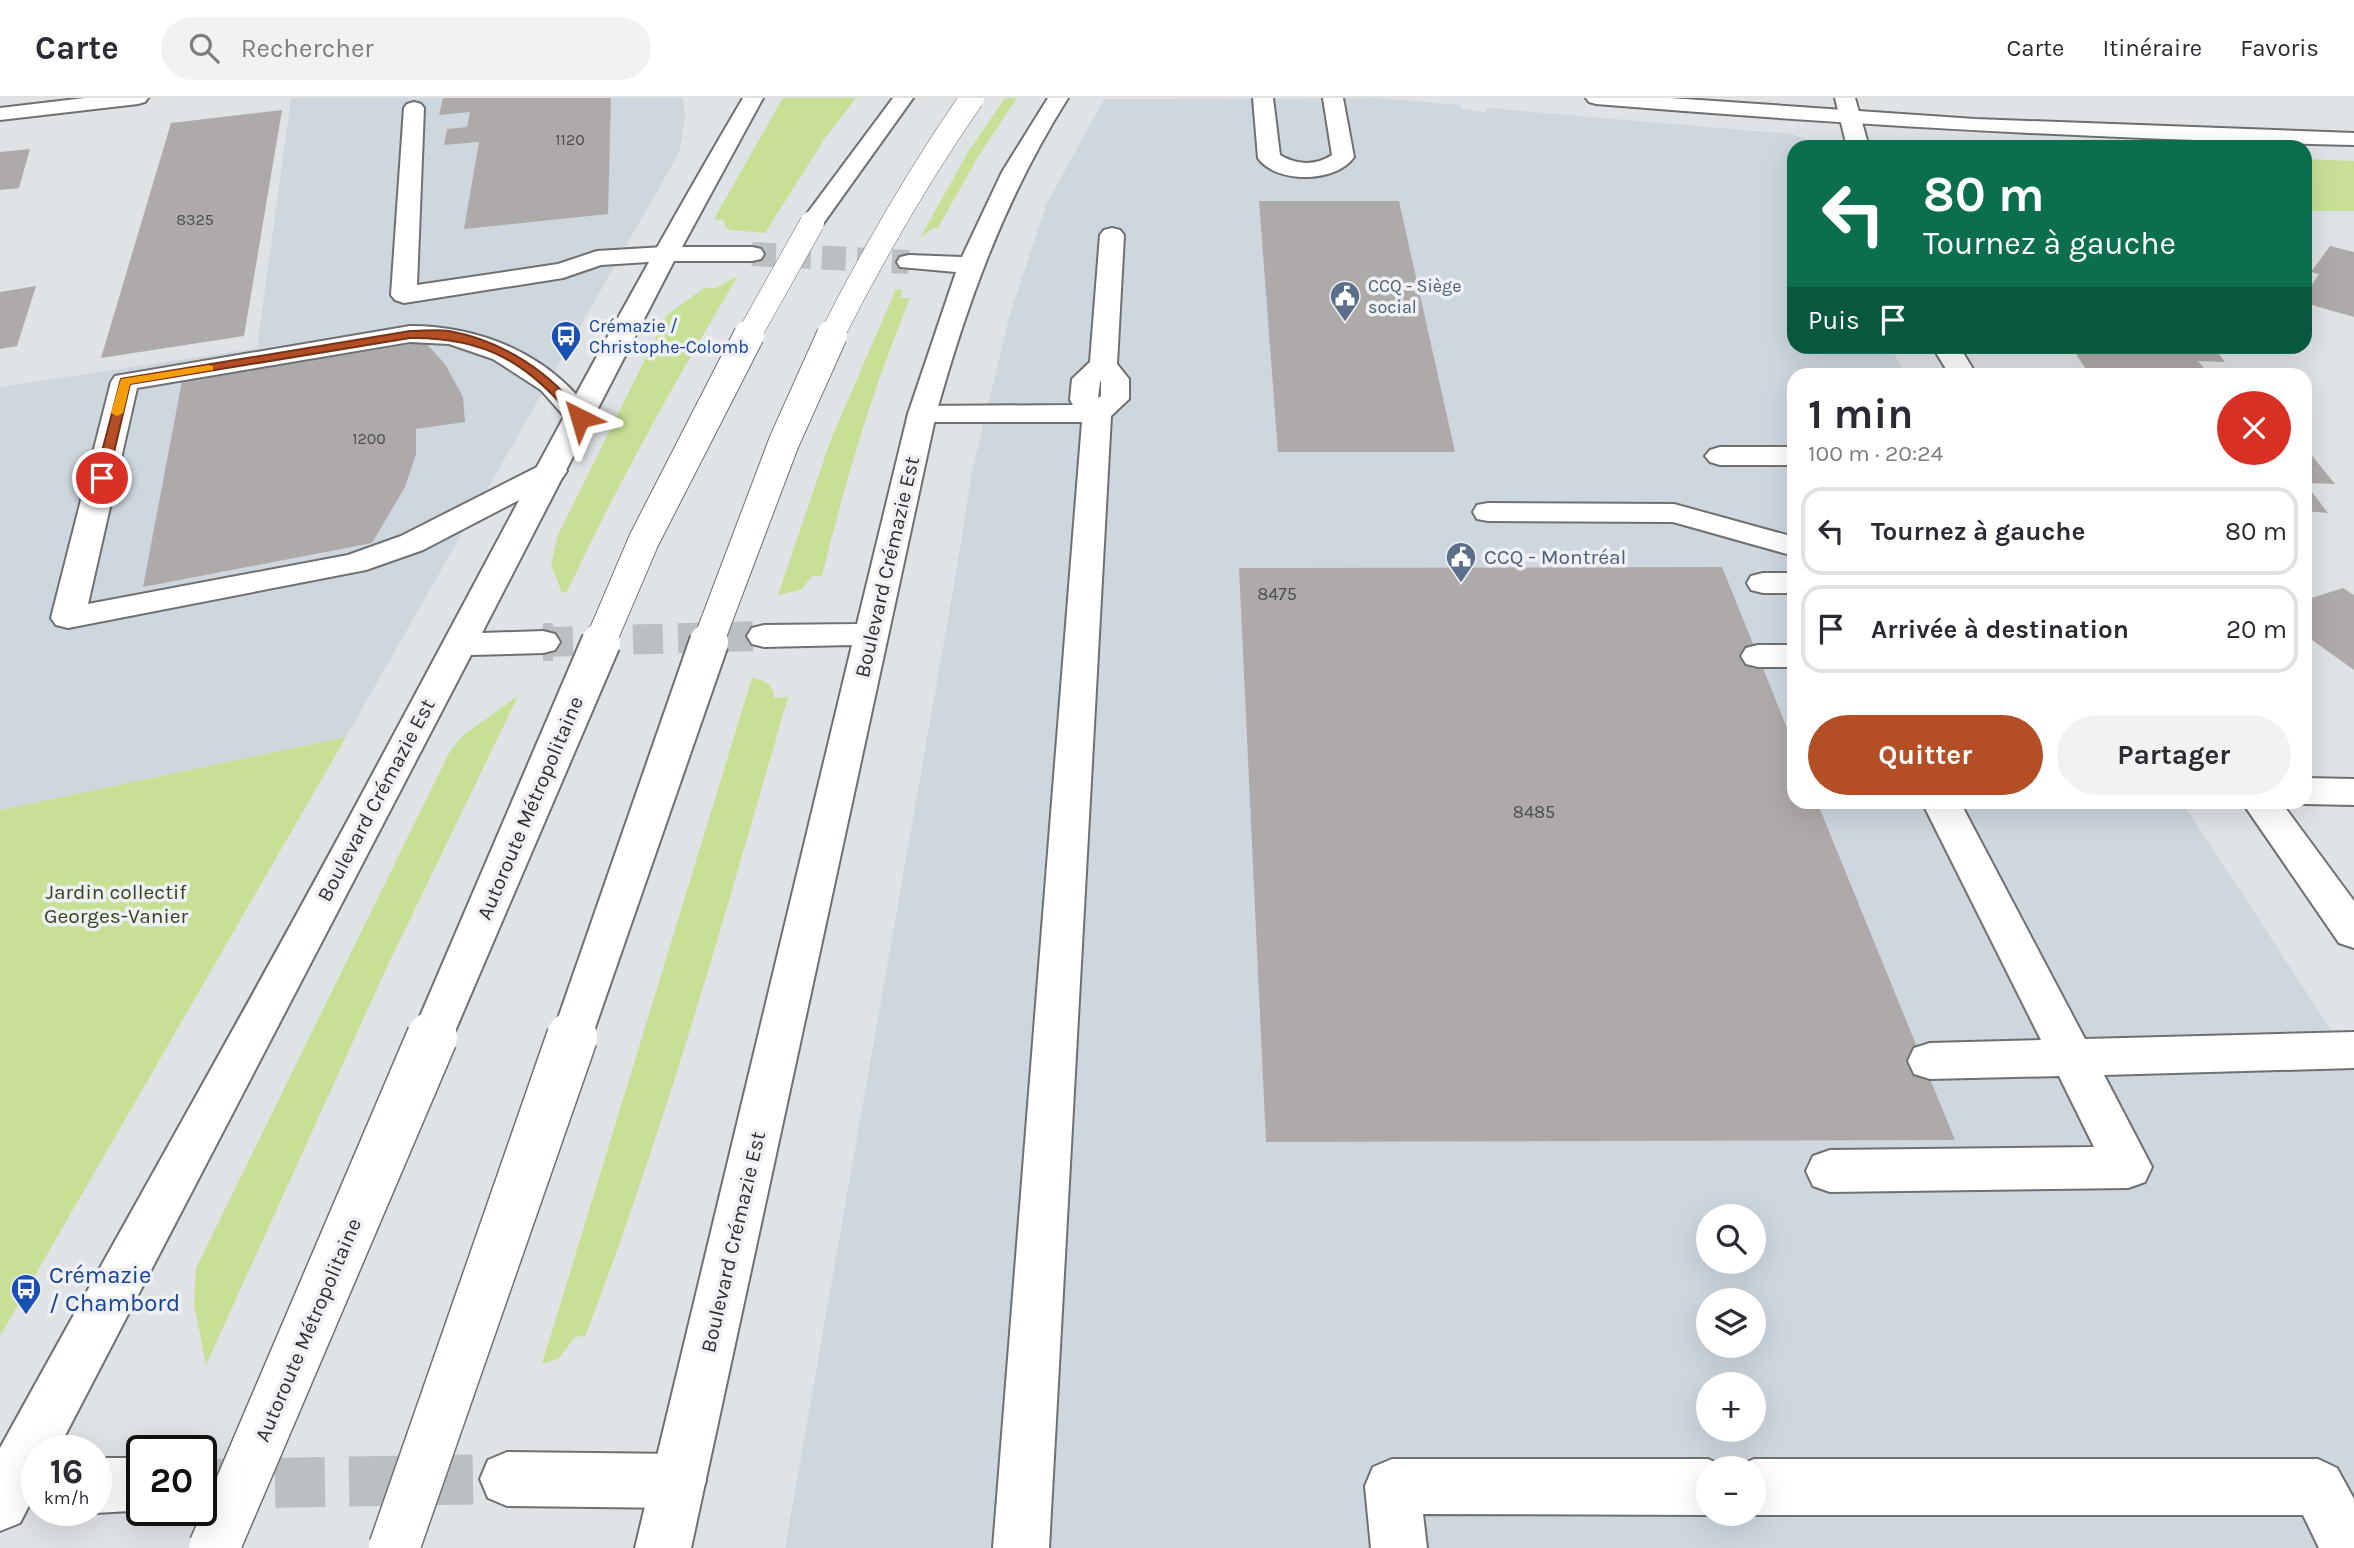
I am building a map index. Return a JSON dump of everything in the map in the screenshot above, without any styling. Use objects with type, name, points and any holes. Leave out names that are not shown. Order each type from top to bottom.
[{"type":"main road","points":[[0,114],[138,98]]},
{"type":"main road","name":"Boulevard Crémazie Est","points":[[11,1492],[398,762],[457,644],[580,418],[664,254],[752,98]]},
{"type":"main road","name":"Autoroute Métropolitaine","points":[[214,1548],[644,540],[722,384],[812,223],[903,98]]},
{"type":"main road","points":[[394,1548],[703,660],[775,466],[832,335],[864,270],[915,179],[972,98]]},
{"type":"main road","name":"Boulevard Crémazie Est","points":[[663,1548],[922,414],[940,351],[971,264],[1011,177],[1058,98]]},
{"type":"main road","points":[[1263,98],[1269,158],[1279,164],[1303,169],[1329,166],[1343,157],[1333,98]]},
{"type":"main road","points":[[1596,98],[2354,120]]},
{"type":"main road","points":[[1816,98],[1847,105],[2117,132],[2354,139]]},
{"type":"main road","points":[[1847,105],[1856,140]]},
{"type":"main road","points":[[414,108],[404,295],[564,271],[597,258],[664,254],[752,254]]},
{"type":"main road","points":[[1021,1548],[1097,413],[1084,400],[1086,379],[1103,365],[1112,235]]},
{"type":"main road","points":[[909,262],[971,264]]},
{"type":"main road","points":[[552,471],[482,509],[382,555],[355,563],[68,618],[125,382],[410,334],[447,334],[494,349],[518,361],[553,386],[580,418]]},
{"type":"main road","points":[[922,414],[1097,413]]},
{"type":"main road","points":[[1720,456],[1787,456]]},
{"type":"main road","points":[[1488,512],[1674,513],[1787,545]]},
{"type":"main road","points":[[764,636],[871,634]]},
{"type":"main road","points":[[457,644],[543,642]]},
{"type":"main road","points":[[1758,656],[1787,656]]},
{"type":"main road","points":[[2312,791],[2354,792]]},
{"type":"main road","points":[[1830,1171],[2127,1167],[1945,809]]},
{"type":"main road","points":[[2266,809],[2354,932]]},
{"type":"main road","points":[[1930,1061],[2354,1050]]},
{"type":"main road","points":[[507,1479],[679,1481]]},
{"type":"main road","points":[[1399,1548],[1392,1486],[1696,1487]]},
{"type":"main road","points":[[1766,1487],[2318,1487],[2349,1548]]},
{"type":"shaded area","points":[[291,98],[683,98],[685,117],[680,150],[671,167],[346,737],[0,810],[0,387],[257,348]]},
{"type":"shaded area","points":[[1379,98],[1461,105],[1462,109],[1485,112],[1487,108],[1792,134],[1807,140],[1787,140],[1787,354],[1894,354],[1902,368],[1787,368],[1787,809],[2187,809],[2354,1065],[2354,1548],[785,1548],[972,472],[1009,318],[1047,203],[1104,99]]},
{"type":"green space","points":[[783,98],[856,98],[825,138],[765,233],[726,228],[724,220],[714,219]]},
{"type":"green space","points":[[1005,98],[1017,98],[976,160],[938,228],[933,228],[920,238],[968,152]]},
{"type":"green space","points":[[2312,159],[2354,161],[2354,211],[2312,211]]},
{"type":"green space","points":[[738,276],[648,432],[567,592],[562,593],[551,564],[558,535],[667,315],[704,288],[715,288]]},
{"type":"green space","points":[[896,289],[902,290],[901,298],[910,298],[861,436],[822,576],[812,576],[801,590],[778,595],[831,439]]},
{"type":"green space","points":[[752,678],[768,683],[774,698],[788,697],[693,1019],[642,1179],[585,1337],[576,1336],[558,1359],[542,1364]]},
{"type":"green space","points":[[518,696],[386,969],[206,1365],[194,1304],[196,1268],[449,753],[462,736]]},
{"type":"green space","name":"Jardin collectif Georges-Vanier","points":[[346,737],[0,1336],[0,810]]},
{"type":"building","points":[[443,98],[611,98],[608,214],[464,229],[479,142],[444,145],[447,129],[467,127],[470,112],[439,115]]},
{"type":"building","points":[[282,110],[244,336],[101,358],[171,123]]},
{"type":"building","points":[[30,149],[19,188],[0,190],[0,152]]},
{"type":"building","points":[[1259,201],[1399,201],[1455,452],[1278,452]]},
{"type":"building","points":[[2330,246],[2354,252],[2354,317],[2312,305],[2312,284],[2319,274],[2312,271]]},
{"type":"building","points":[[36,286],[17,346],[0,349],[0,292]]},
{"type":"building","points":[[425,342],[445,364],[463,397],[465,422],[416,429],[416,454],[405,487],[372,543],[143,587],[182,381]]},
{"type":"building","points":[[2076,354],[2219,354],[2225,362],[2198,361],[2204,368],[2085,368]]},
{"type":"building","points":[[2312,456],[2335,484],[2312,483]]},
{"type":"building","points":[[2312,492],[2328,513],[2312,512]]},
{"type":"building","points":[[1722,567],[1787,728],[1787,809],[1820,809],[1955,1140],[1266,1142],[1239,568]]},
{"type":"building","points":[[2343,588],[2354,595],[2354,670],[2312,640],[2312,598]]},
{"type":"tunnel","points":[[752,254],[909,262]]},
{"type":"tunnel","points":[[553,642],[543,642],[764,636]]},
{"type":"tunnel","points":[[217,1484],[507,1479]]},
{"type":"slow traffic","points":[[117,413],[125,382],[209,368]]},
{"type":"place","name":"CCQ - Siège social","points":[[1345,323]]},
{"type":"place","name":"Crémazie / Christophe-Colomb","points":[[566,363]]},
{"type":"place","name":"CCQ - Montréal","points":[[1461,584]]},
{"type":"place","name":"Crémazie / Chambord","points":[[26,1316]]},
{"type":"route","points":[[102,478],[125,382],[410,334],[447,334],[494,349],[518,361],[553,386],[580,418]]}]
